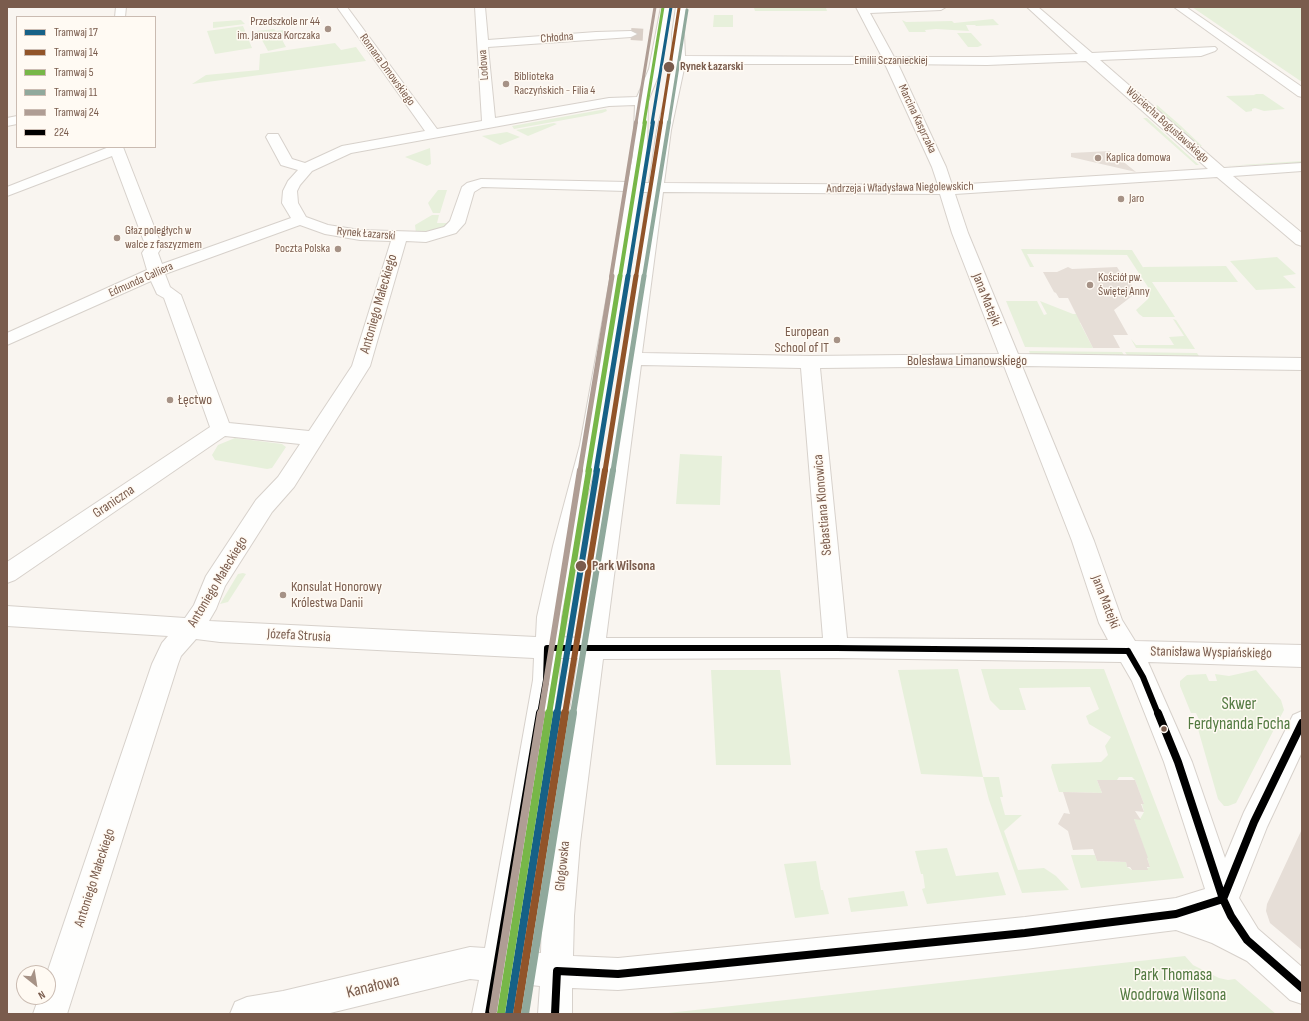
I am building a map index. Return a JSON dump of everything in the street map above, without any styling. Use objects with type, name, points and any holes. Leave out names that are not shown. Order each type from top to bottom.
[{"type":"street","name":"Romana Dmowskiego","points":[[342,7],[429,128]]},
{"type":"street","name":"Lodowa","points":[[480,7],[489,123]]},
{"type":"street","name":"Głogowska","points":[[555,1014],[558,916],[565,843],[632,359],[646,187],[640,155],[642,101],[655,69],[666,7]]},
{"type":"street","name":"Głogowska","points":[[489,1014],[546,680],[546,648],[552,602],[590,445],[646,187],[664,130],[675,88],[680,60],[678,34],[681,7]]},
{"type":"street","points":[[861,8],[941,7]]},
{"type":"street","name":"Wojciecha Bogusławskiego","points":[[1032,7],[1096,56],[1220,172],[1302,241]]},
{"type":"street","points":[[1179,7],[1302,93]]},
{"type":"street","name":"Marcina Kasprzaka","points":[[861,8],[890,61],[935,156],[946,190]]},
{"type":"street","name":"Chłodna","points":[[482,44],[596,35],[631,34]]},
{"type":"street","points":[[648,34],[661,35]]},
{"type":"street","name":"Emilii Sczanieckiej","points":[[680,60],[987,61],[1194,52],[1211,49],[1236,48]]},
{"type":"street","points":[[300,220],[290,203],[290,191],[298,178],[307,168],[333,154],[429,128],[489,123],[609,102],[642,101]]},
{"type":"street","points":[[273,138],[286,162],[307,168]]},
{"type":"street","points":[[7,192],[116,148],[154,247],[150,253],[156,272],[163,290],[172,295],[220,428],[314,438]]},
{"type":"street","name":"Andrzeja i Władysława Niegolewskich","points":[[497,182],[646,187],[946,190],[1302,167]]},
{"type":"street","name":"Rynek Łazarski","points":[[300,220],[338,232],[426,237],[450,230],[457,223],[467,190],[472,186],[481,183],[497,182]]},
{"type":"street","name":"Jana Matejki","points":[[946,190],[960,233],[1082,541],[1111,623],[1143,677],[1178,762],[1223,899],[1238,929],[1260,953],[1302,988]]},
{"type":"street","name":"Edmunda Calliera","points":[[7,340],[156,272],[300,220]]},
{"type":"street","name":"Antoniego Małeckiego","points":[[50,1014],[165,664],[171,650],[191,628],[208,602],[214,583],[264,506],[286,482],[361,366],[400,236]]},
{"type":"street","name":"Bolesława Limanowskiego","points":[[632,359],[810,362],[1010,360],[1300,367]]},
{"type":"street","name":"Sebastiana Klonowica","points":[[810,362],[836,648]]},
{"type":"street","name":"Graniczna","points":[[7,574],[220,428]]},
{"type":"street","name":"Józefa Strusia","points":[[7,616],[191,628],[220,632],[592,649]]},
{"type":"street","name":"Stanisława Wyspiańskiego","points":[[592,649],[836,648],[1302,656]]},
{"type":"street","points":[[1223,899],[1254,822],[1302,723]]},
{"type":"street","name":"Kanałowa","points":[[247,1014],[283,1008],[470,963],[557,971],[618,974],[711,966],[1017,934],[1176,914],[1223,899]]},
{"type":"street","points":[[1176,914],[1221,931],[1260,953]]},
{"type":"green space","points":[[1192,7],[1302,7],[1302,82],[1271,61]]},
{"type":"green space","points":[[754,8],[826,8],[827,11],[755,11]]},
{"type":"green space","points":[[714,15],[733,15],[733,27],[713,27]]},
{"type":"green space","points":[[993,19],[999,25],[966,25],[969,31],[936,29],[925,30],[926,32],[909,32],[902,20],[906,22],[952,21],[954,23]]},
{"type":"green space","points":[[241,20],[245,24],[213,28],[213,22]]},
{"type":"green space","points":[[243,26],[252,48],[215,54],[207,31]]},
{"type":"green space","points":[[274,29],[276,31],[284,30],[288,35],[280,36],[286,47],[268,51],[257,31]]},
{"type":"green space","points":[[957,33],[971,33],[982,45],[978,47],[968,47]]},
{"type":"green space","points":[[335,43],[341,50],[356,47],[366,61],[192,84],[206,75],[259,70],[260,54]]},
{"type":"green space","points":[[1254,94],[1263,94],[1285,109],[1264,111],[1255,108],[1252,109],[1252,111],[1246,112],[1226,96],[1256,95]]},
{"type":"green space","points":[[1157,105],[1202,146],[1199,146],[1155,108]]},
{"type":"green space","points":[[606,109],[607,111],[602,113],[514,129],[512,126]]},
{"type":"green space","points":[[1143,118],[1147,118],[1199,165],[1196,165]]},
{"type":"green space","points":[[554,123],[557,124],[528,136],[516,130]]},
{"type":"green space","points":[[507,132],[520,137],[500,145],[482,136]]},
{"type":"green space","points":[[430,148],[431,164],[427,166],[405,157]]},
{"type":"green space","points":[[1302,161],[1302,163],[1227,166]]},
{"type":"green space","points":[[438,190],[447,190],[440,213],[433,213],[428,203]]},
{"type":"green space","points":[[432,215],[439,215],[437,223],[451,223],[442,230],[416,233],[415,225]]},
{"type":"green space","points":[[1021,249],[1132,250],[1144,269],[1143,267],[1226,266],[1238,282],[1152,282],[1175,317],[1143,317],[1136,310],[1148,299],[1150,294],[1148,287],[1127,255],[1027,254],[1034,267],[1030,267]]},
{"type":"green space","points":[[1277,257],[1296,274],[1283,276],[1296,288],[1256,290],[1230,261]]},
{"type":"green space","points":[[1006,301],[1037,301],[1044,315],[1047,314],[1040,301],[1073,314],[1090,314],[1080,323],[1093,348],[1025,347]]},
{"type":"green space","points":[[1173,319],[1176,320],[1195,349],[1136,348],[1131,339],[1136,345],[1174,345],[1169,337],[1184,336]]},
{"type":"green space","points":[[1029,351],[1122,352],[1124,355],[1030,354]]},
{"type":"green space","points":[[1125,352],[1197,353],[1199,356],[1127,355]]},
{"type":"green space","points":[[235,438],[282,444],[286,447],[272,468],[267,469],[215,460],[212,455],[218,445]]},
{"type":"green space","points":[[680,454],[722,456],[720,505],[676,504]]},
{"type":"green space","points":[[238,574],[246,574],[228,602],[220,604]]},
{"type":"green space","points":[[958,669],[983,777],[921,774],[898,670]]},
{"type":"green space","points":[[981,669],[1104,669],[1184,878],[1081,888],[1071,855],[1095,855],[1097,861],[1126,862],[1127,867],[1132,870],[1147,870],[1147,868],[1150,867],[1134,819],[1140,819],[1144,812],[1142,804],[1144,804],[1135,780],[1132,777],[1119,777],[1117,780],[1097,780],[1102,793],[1059,792],[1051,767],[1052,764],[1101,762],[1108,755],[1105,746],[1111,737],[1089,724],[1086,716],[1099,709],[1090,687],[1019,688],[1026,710],[1000,710],[990,700]]},
{"type":"green space","points":[[711,670],[780,670],[791,765],[716,765]]},
{"type":"green space","name":"Skwer Ferdynanda Focha","points":[[1256,670],[1281,700],[1284,710],[1236,803],[1224,806],[1218,799],[1198,729],[1203,729],[1196,713],[1191,713],[1180,686],[1180,681],[1187,675],[1206,674],[1209,681],[1217,681],[1215,674],[1229,676]]},
{"type":"green space","points":[[983,777],[999,777],[1003,797],[1000,797],[1005,815],[1022,815],[1004,831],[1018,870],[1044,868],[1056,876],[1069,890],[1022,893],[989,800]]},
{"type":"green space","points":[[947,848],[956,876],[998,872],[1006,895],[927,904],[922,889],[925,888],[923,874],[921,874],[915,851]]},
{"type":"green space","points":[[816,861],[821,890],[823,890],[829,914],[795,918],[784,864]]},
{"type":"green space","points":[[904,891],[908,906],[851,912],[848,898]]},
{"type":"green space","name":"Park Thomasa Woodrowa Wilsona","points":[[1185,956],[1193,965],[1219,978],[1228,980],[1235,979],[1276,1014],[659,1014]]},
{"type":"building","points":[[1110,151],[1136,172],[1071,157],[1071,153]]},
{"type":"building","points":[[1068,267],[1072,269],[1117,267],[1124,278],[1130,282],[1136,293],[1114,310],[1128,335],[1113,335],[1120,348],[1093,348],[1068,298],[1059,298],[1043,272],[1057,272]]},
{"type":"building","points":[[1097,780],[1135,780],[1144,804],[1141,804],[1144,812],[1135,811],[1141,820],[1134,819],[1148,858],[1150,867],[1147,867],[1148,870],[1132,870],[1130,867],[1127,867],[1126,862],[1097,861],[1093,849],[1073,850],[1068,831],[1058,824],[1064,813],[1070,814],[1063,792],[1102,793]]},
{"type":"building","points":[[1302,829],[1302,950],[1270,923],[1266,911],[1267,904]]},
{"type":"tunnel","points":[[631,34],[648,35]]},
{"type":"tram line","name":"24","points":[[493,1011],[655,7]]},
{"type":"tram line","name":"5","points":[[501,1013],[663,7]]},
{"type":"tram line","name":"17","points":[[509,1014],[671,7]]},
{"type":"tram line","name":"14","points":[[517,1014],[679,8]]},
{"type":"tram line","name":"11","points":[[525,1014],[687,10]]},
{"type":"transit line","name":"224","points":[[547,648],[836,648],[1128,651]]},
{"type":"transit line","name":"224","points":[[489,1014],[546,680],[547,648]]},
{"type":"transit line","name":"224","points":[[1128,651],[1143,677],[1178,762],[1223,899],[1231,916],[1247,940],[1302,988]]},
{"type":"transit line","name":"224","points":[[1223,899],[1254,822],[1302,723]]},
{"type":"transit line","name":"224","points":[[557,971],[618,974],[1025,933],[1176,914],[1223,899]]},
{"type":"transit line","name":"224","points":[[555,1014],[557,971]]},
{"type":"place","name":"Przedszkole nr 44 im. Janusza Korczaka","points":[[328,29]]},
{"type":"place","name":"Rynek Łazarski","points":[[669,67]]},
{"type":"place","name":"Biblioteka Raczyńskich - Filia 4","points":[[506,84]]},
{"type":"place","name":"Kaplica domowa","points":[[1098,158]]},
{"type":"place","name":"Jaro","points":[[1121,199]]},
{"type":"place","name":"Głaz poległych w walce z faszyzmem","points":[[117,238]]},
{"type":"place","name":"Poczta Polska","points":[[338,249]]},
{"type":"place","name":"Kościół pw. Świętej Anny","points":[[1090,285]]},
{"type":"place","name":"European School of IT","points":[[837,340]]},
{"type":"place","name":"Łęctwo","points":[[170,400]]},
{"type":"place","name":"Park Wilsona","points":[[581,566]]},
{"type":"place","name":"Konsulat Honorowy Królestwa Danii","points":[[283,595]]}]
